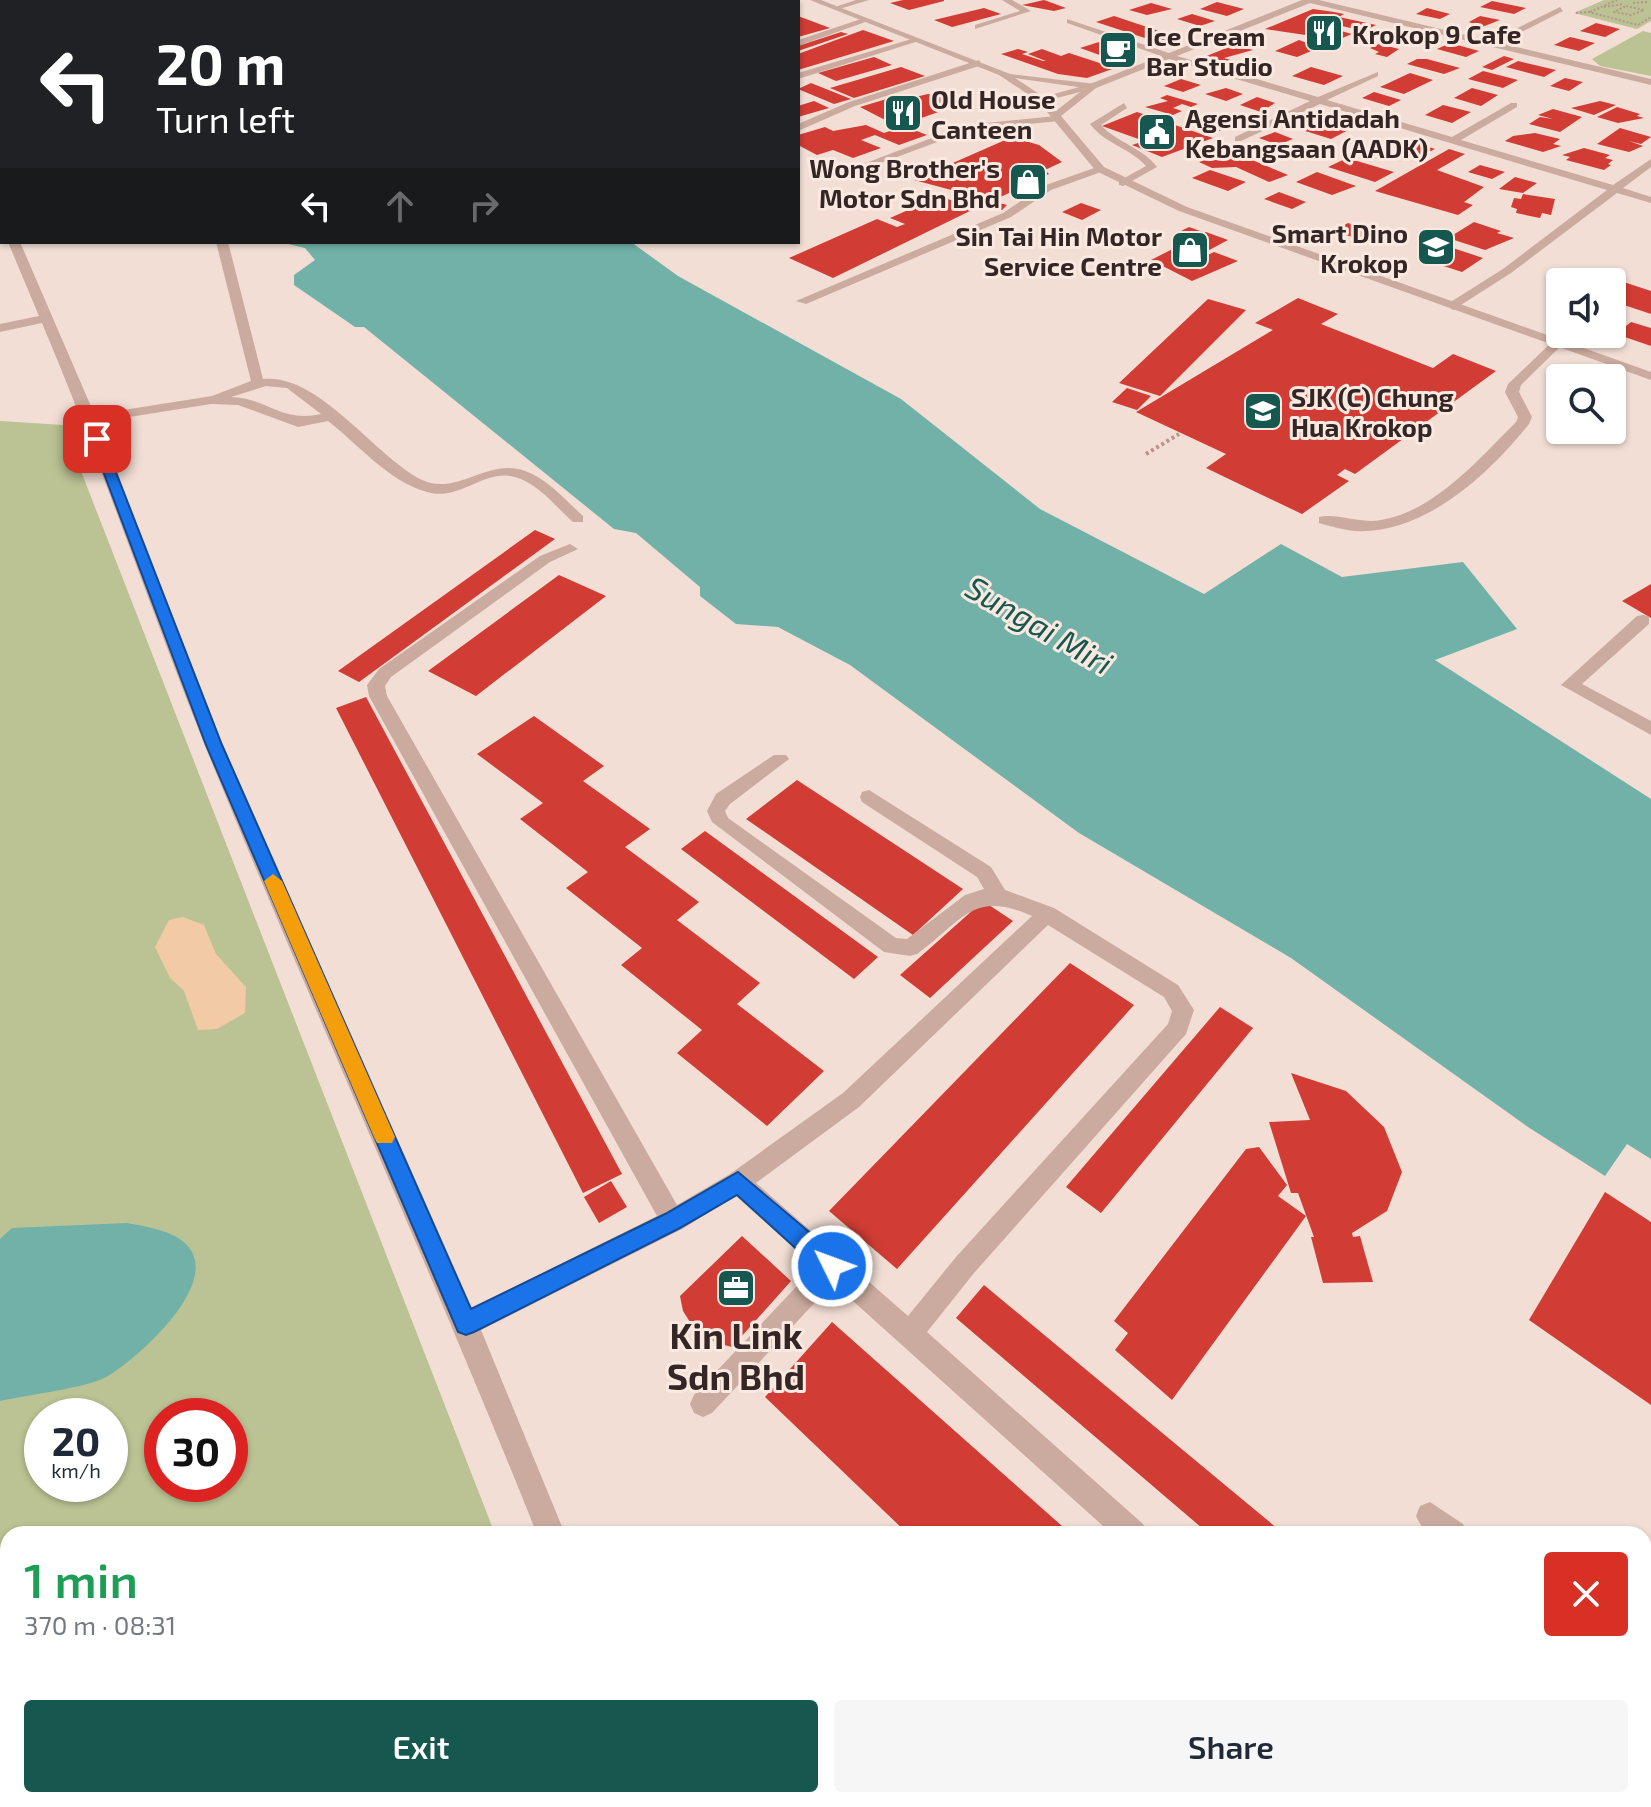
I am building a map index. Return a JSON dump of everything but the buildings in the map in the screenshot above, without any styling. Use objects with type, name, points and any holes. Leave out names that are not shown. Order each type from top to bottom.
[{"type":"street","points":[[814,0],[1002,73],[1041,99],[1100,169],[1123,183],[1183,209],[1546,339]]},
{"type":"street","points":[[836,8],[865,0]]},
{"type":"street","points":[[978,27],[1027,11],[1010,0]]},
{"type":"street","points":[[1041,99],[1093,86],[1173,57],[1309,0],[1651,82]]},
{"type":"street","points":[[1492,44],[1560,9]]},
{"type":"street","points":[[800,42],[867,20]]},
{"type":"street","points":[[1070,21],[1173,57],[1651,200]]},
{"type":"street","points":[[800,75],[918,40]]},
{"type":"street","points":[[800,127],[852,104],[979,63]]},
{"type":"street","points":[[1002,73],[1093,86]]},
{"type":"street","points":[[1238,139],[1375,74]]},
{"type":"street","points":[[863,166],[969,127],[1055,118],[1093,86]]},
{"type":"street","points":[[1453,141],[1514,105]]},
{"type":"street","points":[[1123,183],[1152,167],[1147,159],[1100,132],[1095,124],[1124,106]]},
{"type":"street","points":[[1453,306],[1507,271],[1651,162]]},
{"type":"street","points":[[802,301],[1007,215],[1047,188],[1100,169]]},
{"type":"street","points":[[15,244],[86,411],[214,745],[466,1324],[548,1526]]},
{"type":"street","points":[[223,244],[257,381]]},
{"type":"street","points":[[0,328],[46,318]]},
{"type":"street","points":[[1324,520],[1348,528],[1370,528],[1432,507],[1522,424],[1525,417],[1512,392],[1515,384],[1553,348]]},
{"type":"street","points":[[1572,348],[1651,376]]},
{"type":"street","points":[[211,400],[257,381],[276,380],[297,386],[388,462],[434,490],[455,488],[501,472],[515,472],[530,479],[578,519]]},
{"type":"street","points":[[86,411],[117,415],[211,400],[240,401],[298,423],[331,416]]},
{"type":"street","points":[[570,549],[545,559],[385,673],[376,685],[378,696],[673,1221]]},
{"type":"street","points":[[1643,620],[1570,685],[1651,729]]},
{"type":"street","points":[[780,759],[723,799],[716,811],[721,822],[891,946],[910,948],[974,897],[997,893],[1047,914],[1171,991],[1183,1010],[1178,1028],[965,1265],[909,1334]]},
{"type":"street","points":[[869,797],[984,872],[997,893]]},
{"type":"street","points":[[466,1324],[673,1221],[738,1182],[851,1100],[1047,914]]},
{"type":"street","points":[[738,1182],[1124,1526]]},
{"type":"street","points":[[703,1404],[832,1266]]},
{"type":"street","points":[[1430,1516],[1443,1526]]},
{"type":"path","points":[[1617,0],[1589,12],[1638,25],[1651,17]]},
{"type":"path","points":[[1604,7],[1648,2]]},
{"type":"path","points":[[1604,7],[1644,9],[1631,15],[1614,12],[1617,10]]},
{"type":"path","points":[[1146,454],[1179,434]]},
{"type":"green space","points":[[1604,0],[1651,0],[1651,21],[1637,29],[1574,13]]},
{"type":"green space","points":[[1643,31],[1651,33],[1651,76],[1600,66],[1592,59]]},
{"type":"green space","points":[[0,421],[63,425],[492,1526],[0,1526]]},
{"type":"sand","points":[[183,917],[204,925],[216,954],[246,987],[245,1013],[217,1029],[198,1030],[184,991],[170,978],[155,947],[169,920]]},
{"type":"water","name":"Sungai Miri","points":[[288,244],[634,244],[678,276],[901,399],[1040,509],[1204,594],[1281,544],[1342,577],[1463,562],[1517,629],[1435,660],[1651,799],[1651,1159],[1627,1144],[1605,1176],[1528,1127],[1291,958],[1079,833],[850,665],[778,627],[736,624],[700,596],[700,587],[636,533],[614,529],[364,327],[355,327],[294,285],[294,275],[315,260],[305,248]]},
{"type":"water","points":[[127,1223],[172,1235],[192,1252],[196,1268],[183,1304],[137,1355],[108,1376],[72,1388],[0,1401],[0,1239],[12,1228]]},
{"type":"slow traffic","points":[[273,881],[384,1137]]},
{"type":"place","name":"Krokop 9 Cafe","points":[[1324,33]]},
{"type":"place","name":"Ice Cream Bar Studio","points":[[1118,50]]},
{"type":"place","name":"Old House Canteen","points":[[903,113]]},
{"type":"place","name":"Agensi Antidadah Kebangsaan (AADK)","points":[[1157,132]]},
{"type":"place","name":"Wong Brother's Motor Sdn Bhd","points":[[1028,182]]},
{"type":"place","name":"Smart Dino Krokop","points":[[1436,247]]},
{"type":"place","name":"Sin Tai Hin Motor Service Centre","points":[[1190,250]]},
{"type":"place","name":"SJK (C) Chung Hua Krokop","points":[[1263,411]]},
{"type":"place","name":"Kin Link Sdn Bhd","points":[[736,1288]]},
{"type":"route","points":[[97,439],[214,745],[466,1324],[673,1221],[738,1182],[832,1266]]}]
